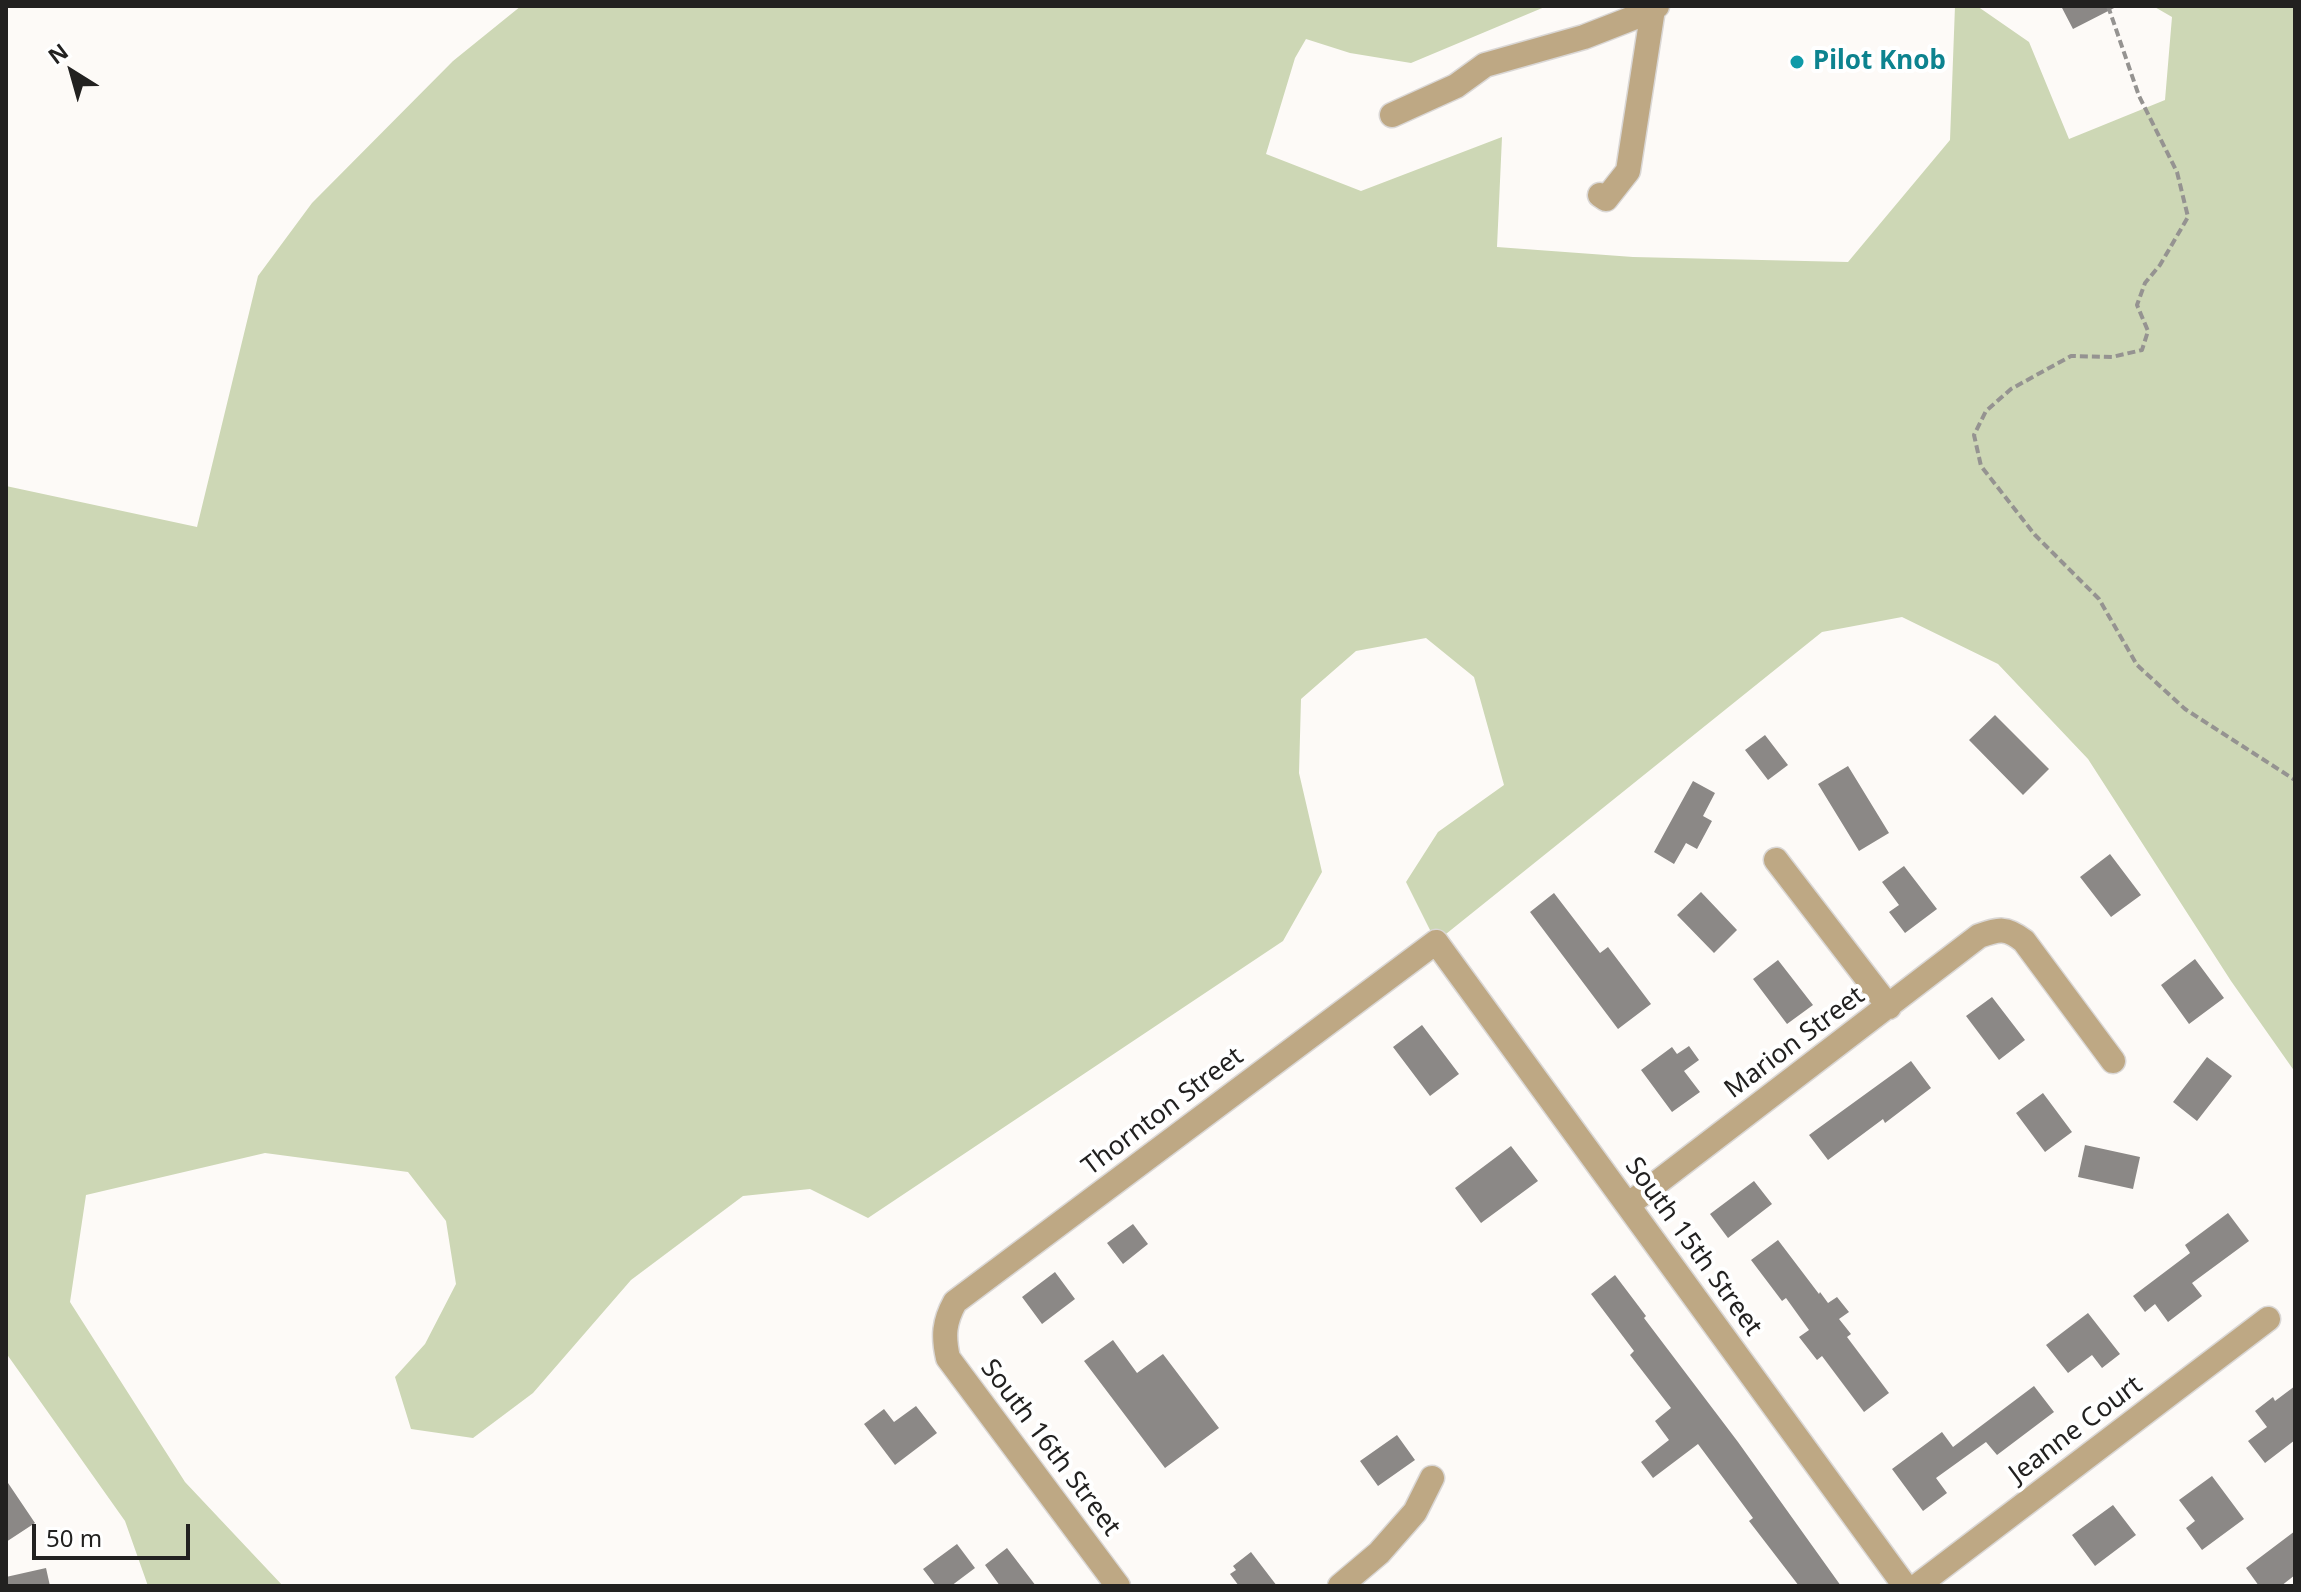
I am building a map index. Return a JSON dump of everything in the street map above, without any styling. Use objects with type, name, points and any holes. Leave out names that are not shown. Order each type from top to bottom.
[{"type":"street","points":[[1392,115],[1456,86],[1485,65],[1584,37],[1655,7]]},
{"type":"street","points":[[1600,195],[1606,199],[1628,171],[1655,7]]},
{"type":"street","points":[[1776,860],[1889,1007]]},
{"type":"street","name":"Marion Street","points":[[1628,1205],[1979,936],[1999,929],[2015,934],[2024,941],[2113,1061]]},
{"type":"street","name":"South 15th Street","points":[[1436,942],[1905,1586]]},
{"type":"street","name":"Thornton Street","points":[[944,1339],[946,1319],[955,1302],[1436,942]]},
{"type":"street","name":"Jeanne Court","points":[[1917,1586],[2268,1319]]},
{"type":"street","name":"South 16th Street","points":[[944,1339],[948,1358],[1118,1586]]},
{"type":"street","points":[[1340,1586],[1379,1553],[1415,1512],[1432,1478]]},
{"type":"path","points":[[2108,6],[2139,96],[2177,172],[2188,217],[2160,265],[2145,283],[2137,305],[2148,331],[2142,350],[2112,357],[2071,356],[2011,389],[1986,411],[1974,435],[1981,466],[2035,535],[2099,599],[2137,665],[2185,709],[2295,780]]},
{"type":"green space","points":[[521,6],[1547,6],[1411,63],[1350,53],[1306,39],[1295,58],[1266,154],[1361,191],[1502,137],[1497,247],[1633,257],[1848,262],[1950,140],[1955,6],[1977,6],[2029,42],[2069,139],[2165,100],[2172,17],[2153,6],[2295,6],[2295,1072],[2231,981],[2088,759],[1998,664],[1902,617],[1822,632],[1436,942],[1406,882],[1438,832],[1504,785],[1474,677],[1426,638],[1356,651],[1301,699],[1299,773],[1322,872],[1283,941],[868,1218],[810,1189],[743,1196],[631,1280],[533,1393],[473,1438],[411,1429],[395,1377],[425,1344],[456,1284],[446,1221],[408,1172],[265,1153],[86,1195],[70,1302],[185,1482],[283,1586],[148,1586],[125,1521],[6,1353],[6,486],[197,527],[258,276],[312,203],[453,61]]},
{"type":"building","points":[[2061,6],[2118,6],[2073,29]]},
{"type":"building","points":[[1995,715],[2049,769],[2023,795],[1969,740]]},
{"type":"building","points":[[1765,735],[1788,765],[1768,780],[1745,750]]},
{"type":"building","points":[[1848,766],[1889,833],[1859,851],[1818,784]]},
{"type":"building","points":[[1693,781],[1715,793],[1703,816],[1712,821],[1697,849],[1686,843],[1674,864],[1654,852]]},
{"type":"building","points":[[2110,854],[2141,895],[2111,917],[2080,877]]},
{"type":"building","points":[[1904,866],[1937,909],[1905,933],[1889,912],[1899,905],[1882,882]]},
{"type":"building","points":[[1701,892],[1737,930],[1714,953],[1677,915]]},
{"type":"building","points":[[1554,893],[1600,953],[1608,947],[1651,1004],[1618,1029],[1530,912]]},
{"type":"building","points":[[2195,959],[2224,998],[2189,1024],[2161,985]]},
{"type":"building","points":[[1778,960],[1813,1005],[1787,1024],[1753,979]]},
{"type":"building","points":[[1992,997],[2025,1040],[1999,1060],[1966,1016]]},
{"type":"building","points":[[1422,1025],[1459,1074],[1430,1096],[1393,1047]]},
{"type":"building","points":[[1689,1046],[1699,1060],[1684,1071],[1700,1092],[1672,1112],[1641,1070],[1672,1047],[1677,1054]]},
{"type":"building","points":[[2207,1057],[2232,1076],[2197,1121],[2173,1102]]},
{"type":"building","points":[[1911,1061],[1931,1088],[1828,1160],[1809,1135]]},
{"type":"building","points":[[2043,1093],[2072,1132],[2045,1152],[2016,1113]]},
{"type":"building","points":[[2085,1145],[2140,1157],[2133,1189],[2078,1177]]},
{"type":"building","points":[[1511,1146],[1538,1181],[1481,1223],[1455,1188]]},
{"type":"building","points":[[1754,1181],[1772,1204],[1728,1238],[1710,1214]]},
{"type":"building","points":[[2228,1213],[2249,1241],[2192,1283],[2202,1296],[2168,1322],[2155,1304],[2145,1312],[2133,1296],[2190,1253],[2185,1245]]},
{"type":"building","points":[[1133,1224],[1148,1244],[1123,1264],[1107,1243]]},
{"type":"building","points":[[1778,1240],[1819,1294],[1828,1303],[1837,1297],[1849,1312],[1839,1319],[1851,1334],[1847,1337],[1889,1393],[1864,1412],[1822,1356],[1817,1360],[1799,1337],[1809,1330],[1786,1298],[1782,1301],[1751,1260]]},
{"type":"building","points":[[1055,1272],[1075,1299],[1042,1324],[1022,1297]]},
{"type":"building","points":[[1615,1275],[1841,1586],[1799,1586],[1749,1521],[1753,1518],[1698,1444],[1653,1478],[1641,1462],[1669,1440],[1655,1421],[1671,1408],[1630,1355],[1634,1351],[1591,1294]]},
{"type":"building","points":[[2088,1313],[2120,1354],[2102,1368],[2092,1355],[2068,1373],[2046,1345]]},
{"type":"building","points":[[1113,1340],[1137,1373],[1163,1354],[1219,1428],[1165,1468],[1084,1361]]},
{"type":"building","points":[[2034,1386],[2054,1412],[1997,1455],[1986,1442],[1936,1478],[1947,1493],[1923,1511],[1892,1469],[1942,1432],[1953,1447]]},
{"type":"building","points":[[2295,1386],[2295,1440],[2265,1463],[2248,1441],[2267,1427],[2255,1411]]},
{"type":"building","points":[[916,1406],[937,1433],[895,1465],[864,1424],[884,1409],[894,1422]]},
{"type":"building","points":[[1397,1435],[1415,1460],[1378,1486],[1360,1461]]},
{"type":"building","points":[[2212,1476],[2244,1519],[2202,1550],[2186,1528],[2195,1521],[2179,1500]]},
{"type":"building","points":[[6,1480],[35,1523],[6,1542]]},
{"type":"building","points":[[2113,1505],[2136,1535],[2095,1566],[2072,1535]]},
{"type":"building","points":[[2295,1531],[2295,1575],[2281,1586],[2259,1586],[2246,1568]]},
{"type":"building","points":[[957,1544],[975,1568],[951,1586],[936,1586],[923,1569]]},
{"type":"building","points":[[1007,1548],[1036,1586],[1000,1586],[985,1565]]},
{"type":"building","points":[[1251,1552],[1277,1586],[1239,1586],[1230,1574],[1236,1570],[1233,1566]]},
{"type":"building","points":[[46,1568],[50,1586],[6,1586],[6,1577]]},
{"type":"place","name":"Pilot Knob","points":[[1797,62]]}]
